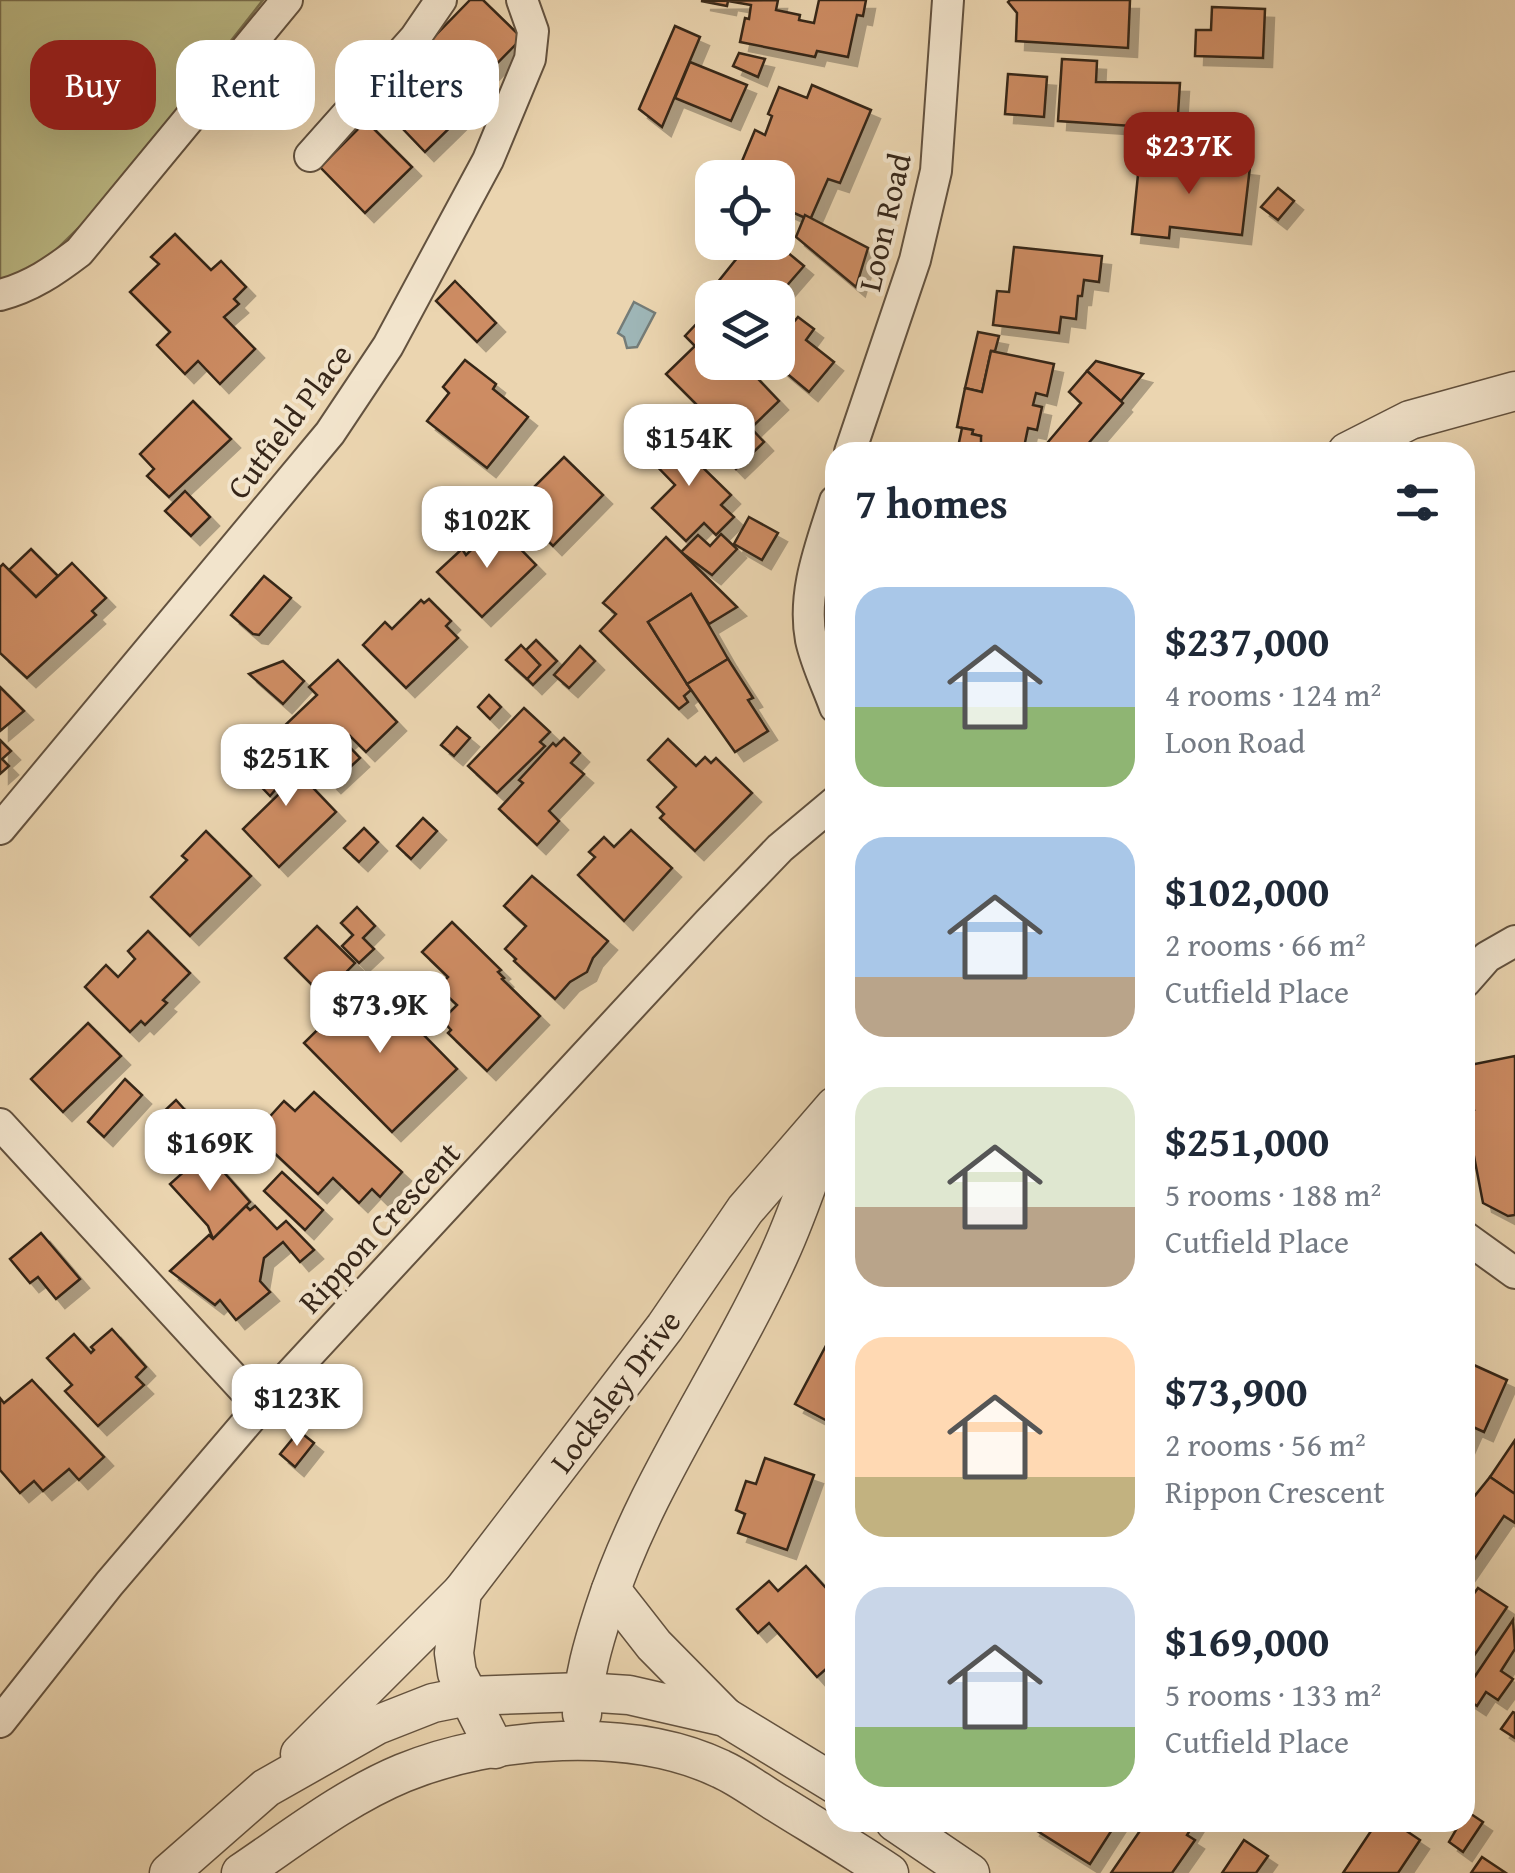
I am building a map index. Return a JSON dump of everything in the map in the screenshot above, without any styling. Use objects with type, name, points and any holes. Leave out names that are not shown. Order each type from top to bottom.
[{"type":"street","points":[[0,295],[20,290],[79,252],[287,0]]},
{"type":"street","points":[[310,156],[415,38],[442,0]]},
{"type":"street","name":"Cutfield Place","points":[[0,829],[330,433],[388,346],[488,160],[530,58],[533,31],[522,0]]},
{"type":"street","name":"Loon Road","points":[[853,442],[915,260],[936,172],[948,0]]},
{"type":"street","points":[[1367,442],[1410,420],[1515,391]]},
{"type":"street","points":[[825,533],[809,612],[817,662],[825,682]]},
{"type":"street","name":"Rippon Crescent","points":[[0,1722],[108,1584],[260,1407],[708,922],[780,848],[825,810]]},
{"type":"street","points":[[1475,971],[1487,957],[1515,941]]},
{"type":"street","name":"Locksley Drive","points":[[495,1748],[458,1672],[454,1653],[462,1592],[665,1327],[744,1210],[825,1119]]},
{"type":"street","points":[[0,1124],[260,1407]]},
{"type":"street","name":"Locksley Drive","points":[[582,1741],[582,1692],[611,1590],[657,1481],[780,1254],[825,1135]]},
{"type":"street","points":[[1475,1245],[1515,1272]]},
{"type":"street","points":[[611,1590],[654,1645],[725,1717],[825,1778]]},
{"type":"street","points":[[169,1873],[266,1788],[462,1592]]},
{"type":"street","points":[[266,1788],[377,1725],[433,1703],[468,1696],[582,1692],[630,1695],[725,1717]]},
{"type":"street","points":[[242,1873],[353,1799],[399,1774],[442,1758],[495,1748],[582,1741],[658,1748],[720,1768],[888,1873]]},
{"type":"street","points":[[910,1832],[970,1873]]},
{"type":"shaded area","points":[[0,0],[263,0],[232,40],[176,40],[176,111],[101,206],[54,252],[29,270],[0,280]]},
{"type":"water","points":[[634,302],[655,313],[637,347],[627,348],[624,337],[618,333]]},
{"type":"building","points":[[470,0],[483,0],[522,38],[499,62],[499,40],[431,40]]},
{"type":"building","points":[[778,0],[776,10],[800,15],[799,20],[814,23],[819,0],[866,0],[863,16],[857,15],[848,57],[817,51],[815,57],[740,42],[751,5],[701,1]]},
{"type":"building","points":[[1010,0],[1130,0],[1128,48],[1016,41],[1017,13]]},
{"type":"building","points":[[1212,7],[1265,9],[1263,58],[1195,56],[1196,30],[1211,30]]},
{"type":"building","points":[[675,26],[700,37],[662,127],[639,109]]},
{"type":"building","points":[[739,53],[765,59],[758,77],[733,66]]},
{"type":"building","points":[[1062,59],[1097,61],[1096,82],[1180,83],[1177,129],[1058,121]]},
{"type":"building","points":[[690,62],[747,85],[731,121],[675,98]]},
{"type":"building","points":[[1008,74],[1047,77],[1044,117],[1005,114]]},
{"type":"building","points":[[812,85],[871,110],[840,183],[828,179],[810,220],[795,213],[795,160],[742,160],[755,130],[765,135],[779,87],[807,98]]},
{"type":"building","points":[[357,130],[375,130],[412,167],[365,213],[320,167]]},
{"type":"building","points":[[404,130],[447,130],[425,152]]},
{"type":"building","points":[[1140,155],[1250,167],[1242,235],[1170,227],[1169,238],[1132,234]]},
{"type":"building","points":[[1278,188],[1294,201],[1278,220],[1261,207]]},
{"type":"building","points":[[805,215],[868,248],[856,287],[796,237]]},
{"type":"building","points":[[175,234],[211,270],[221,261],[246,287],[234,299],[239,304],[224,317],[255,349],[220,384],[198,361],[185,374],[157,345],[170,332],[130,292],[159,264],[151,257]]},
{"type":"building","points":[[1014,247],[1102,256],[1099,282],[1084,280],[1076,319],[1061,317],[1059,333],[993,325],[997,291],[1009,292]]},
{"type":"building","points":[[795,259],[804,266],[792,280],[719,280],[735,260]]},
{"type":"building","points":[[455,281],[496,323],[477,342],[436,301]]},
{"type":"building","points":[[798,317],[814,329],[806,340],[834,362],[809,392],[795,380]]},
{"type":"building","points":[[695,325],[695,346],[685,336]]},
{"type":"building","points":[[978,332],[999,336],[995,351],[991,351],[982,392],[965,388]]},
{"type":"building","points":[[695,346],[695,380],[759,380],[779,401],[751,428],[764,442],[736,469],[685,417],[697,405],[666,374]]},
{"type":"building","points":[[991,351],[1054,364],[1047,396],[1036,393],[1033,405],[1042,407],[1037,430],[1028,428],[1025,442],[980,442],[981,436],[972,434],[973,430],[957,427],[965,388],[982,392]]},
{"type":"building","points":[[465,360],[496,384],[493,389],[528,417],[487,468],[427,421],[449,393],[443,387]]},
{"type":"building","points":[[1096,361],[1143,374],[1121,401],[1087,371]]},
{"type":"building","points":[[1087,371],[1123,403],[1090,442],[1048,442],[1081,403],[1069,392]]},
{"type":"building","points":[[193,401],[231,439],[169,497],[147,476],[154,469],[140,454]]},
{"type":"building","points":[[675,427],[701,453],[695,460],[731,495],[721,505],[734,517],[716,535],[704,523],[686,541],[652,508],[675,485],[647,456]]},
{"type":"building","points":[[962,428],[981,436],[981,442],[959,442]]},
{"type":"building","points":[[564,457],[603,495],[553,546],[514,507]]},
{"type":"building","points":[[185,491],[210,517],[191,536],[165,511]]},
{"type":"building","points":[[749,517],[778,533],[762,560],[734,544]]},
{"type":"building","points":[[497,525],[536,565],[482,617],[437,572],[462,549],[466,555]]},
{"type":"building","points":[[721,534],[737,549],[712,575],[681,552],[698,535],[710,546]]},
{"type":"building","points":[[666,537],[737,607],[709,624],[691,594],[648,622],[691,690],[684,696],[688,702],[679,709],[600,631],[616,614],[603,603]]},
{"type":"building","points":[[31,549],[58,576],[36,597],[9,570]]},
{"type":"building","points":[[72,563],[106,598],[92,611],[96,615],[27,678],[0,653],[0,567],[3,564],[36,597]]},
{"type":"building","points":[[264,576],[291,598],[259,635],[231,615]]},
{"type":"building","points":[[691,594],[728,659],[687,684],[648,622]]},
{"type":"building","points":[[429,599],[451,621],[446,626],[458,638],[406,688],[363,645],[385,622],[392,629],[421,600],[424,603]]},
{"type":"building","points":[[536,640],[557,661],[533,685],[527,679],[540,665],[526,650]]},
{"type":"building","points":[[521,645],[540,665],[527,679],[506,660]]},
{"type":"building","points":[[580,646],[595,661],[569,688],[554,675]]},
{"type":"building","points":[[728,659],[768,731],[735,752],[687,684]]},
{"type":"building","points":[[338,660],[397,722],[366,752],[350,736],[344,741],[360,758],[332,784],[280,730],[317,695],[309,687]]},
{"type":"building","points":[[283,661],[304,681],[283,704],[249,674]]},
{"type":"building","points":[[0,687],[24,711],[0,731]]},
{"type":"building","points":[[489,695],[501,707],[490,719],[478,707]]},
{"type":"building","points":[[524,708],[550,732],[540,742],[545,746],[497,793],[468,766]]},
{"type":"building","points":[[457,727],[470,738],[454,756],[441,745]]},
{"type":"building","points":[[564,738],[580,753],[571,763],[584,774],[549,811],[559,821],[537,845],[499,809],[523,783],[519,780],[553,743],[556,746]]},
{"type":"building","points":[[668,739],[696,766],[705,757],[711,763],[716,758],[752,793],[695,851],[660,818],[664,814],[657,807],[676,787],[648,760]]},
{"type":"building","points":[[0,740],[11,751],[2,759],[9,766],[0,774]]},
{"type":"building","points":[[275,748],[336,812],[279,867],[243,829],[280,793],[276,789],[270,796],[249,774]]},
{"type":"building","points":[[423,818],[437,831],[411,859],[397,846]]},
{"type":"building","points":[[364,828],[378,842],[359,862],[344,848]]},
{"type":"building","points":[[631,830],[672,868],[624,921],[578,875],[595,857],[589,852],[604,837],[614,847]]},
{"type":"building","points":[[206,831],[251,876],[190,936],[151,897],[187,860],[182,856]]},
{"type":"building","points":[[532,876],[608,941],[587,972],[570,982],[555,999],[505,949],[526,926],[504,906]]},
{"type":"building","points":[[357,907],[375,926],[363,938],[374,949],[359,963],[342,946],[353,935],[341,923]]},
{"type":"building","points":[[452,922],[540,1016],[487,1071],[448,1033],[451,1030],[442,1020],[457,1005],[444,993],[443,982],[448,977],[422,952]]},
{"type":"building","points":[[317,926],[355,963],[323,996],[285,958]]},
{"type":"building","points":[[148,931],[190,973],[145,1025],[141,1021],[130,1032],[85,987],[106,965],[118,977],[135,959],[128,951]]},
{"type":"building","points":[[369,979],[457,1069],[392,1132],[304,1043]]},
{"type":"building","points":[[88,1023],[121,1056],[63,1112],[31,1079]]},
{"type":"building","points":[[1515,1056],[1515,1215],[1508,1216],[1483,1203],[1475,1162],[1475,1064]]},
{"type":"building","points":[[125,1079],[142,1095],[104,1137],[88,1122]]},
{"type":"building","points":[[314,1092],[402,1172],[380,1197],[372,1189],[359,1203],[333,1178],[318,1194],[254,1134],[284,1101],[295,1111]]},
{"type":"building","points":[[176,1100],[213,1141],[197,1156],[160,1115]]},
{"type":"building","points":[[206,1152],[250,1202],[213,1239],[208,1226],[170,1184]]},
{"type":"building","points":[[282,1172],[323,1210],[305,1230],[264,1191]]},
{"type":"building","points":[[246,1206],[250,1210],[255,1206],[277,1229],[286,1221],[314,1250],[300,1262],[283,1242],[264,1258],[260,1281],[270,1292],[236,1320],[220,1300],[215,1305],[170,1271],[209,1235],[213,1239]]},
{"type":"building","points":[[41,1233],[80,1279],[56,1299],[38,1277],[30,1283],[10,1259]]},
{"type":"building","points":[[112,1329],[146,1367],[136,1377],[144,1385],[98,1426],[65,1391],[72,1385],[47,1358],[74,1334],[91,1353],[91,1347]]},
{"type":"building","points":[[825,1348],[825,1420],[795,1404]]},
{"type":"building","points":[[1475,1366],[1507,1380],[1484,1432],[1475,1428]]},
{"type":"building","points":[[32,1380],[104,1457],[79,1480],[69,1469],[43,1491],[34,1481],[20,1493],[0,1470],[0,1398],[4,1403]]},
{"type":"building","points":[[299,1431],[314,1443],[295,1467],[280,1454]]},
{"type":"building","points":[[1515,1440],[1515,1494],[1490,1477]]},
{"type":"building","points":[[765,1458],[814,1475],[787,1550],[738,1533],[745,1514],[736,1510],[746,1481],[756,1484]]},
{"type":"building","points":[[1490,1477],[1515,1494],[1515,1523],[1504,1516],[1475,1558],[1475,1496]]},
{"type":"building","points":[[806,1566],[825,1587],[825,1670],[817,1677],[769,1623],[758,1633],[737,1609],[769,1581],[778,1591]]},
{"type":"building","points":[[1478,1588],[1507,1607],[1475,1654]]},
{"type":"building","points":[[1513,1620],[1515,1649],[1501,1671],[1513,1679],[1498,1700],[1486,1692],[1475,1705],[1475,1676]]},
{"type":"building","points":[[1515,1713],[1515,1738],[1501,1729]]},
{"type":"building","points":[[1475,1817],[1483,1822],[1463,1852],[1449,1842],[1455,1832],[1475,1832]]},
{"type":"building","points":[[1039,1832],[1111,1832],[1090,1864]]},
{"type":"building","points":[[1139,1832],[1189,1832],[1187,1835],[1195,1840],[1172,1873],[1111,1873]]},
{"type":"building","points":[[1370,1832],[1408,1832],[1420,1840],[1398,1873],[1343,1873]]},
{"type":"building","points":[[1244,1840],[1268,1856],[1256,1873],[1222,1873]]},
{"type":"building","points":[[1482,1857],[1506,1873],[1471,1873]]}]
